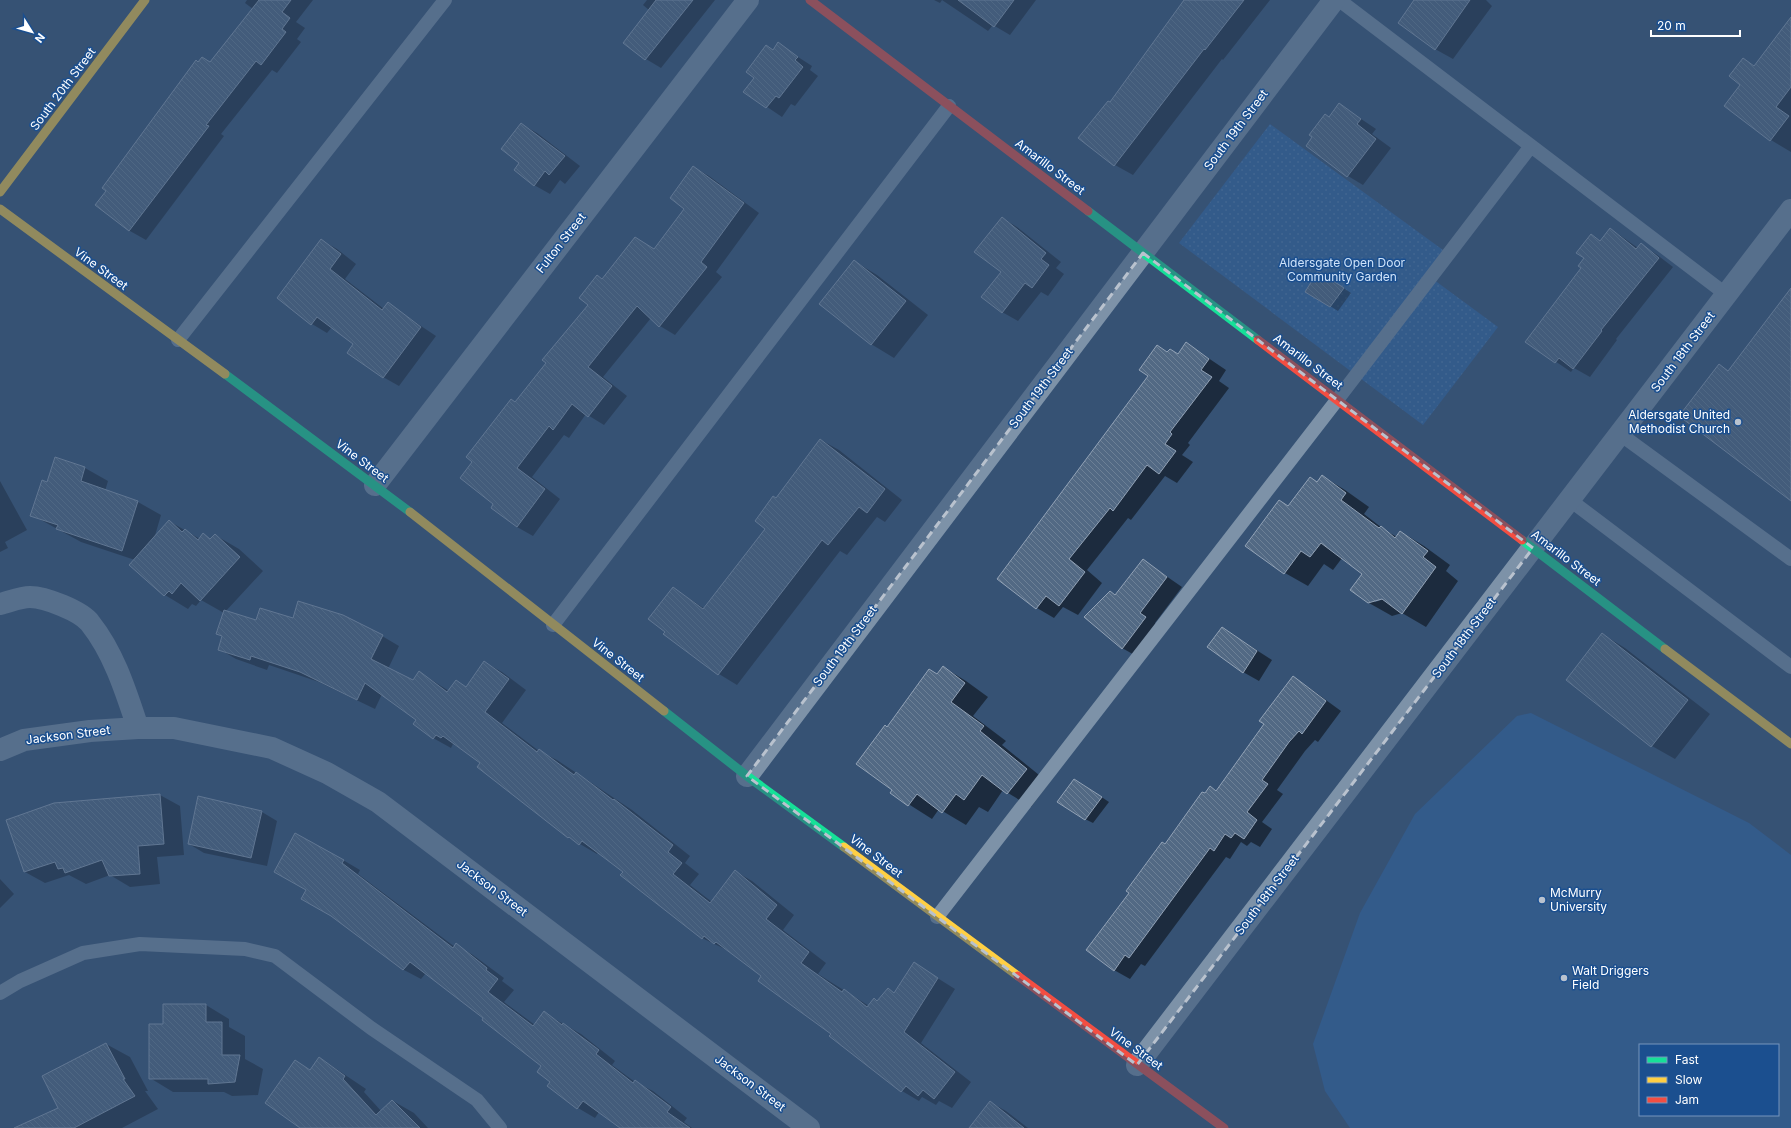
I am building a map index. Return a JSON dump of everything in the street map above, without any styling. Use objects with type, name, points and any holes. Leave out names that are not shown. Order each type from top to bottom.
[{"type":"street","name":"South 20th Street","points":[[0,192],[145,0]]},
{"type":"street","name":"Fulton Street","points":[[375,485],[748,0]]},
{"type":"street","name":"Amarillo Street","points":[[810,0],[1791,744]]},
{"type":"street","name":"South 19th Street","points":[[747,776],[1334,0]]},
{"type":"street","name":"Vine Street","points":[[0,209],[375,485],[747,776],[1224,1128]]},
{"type":"street","name":"South 18th Street","points":[[1137,1065],[1791,210]]},
{"type":"street","points":[[0,604],[30,597],[60,603],[90,622],[106,648],[126,690],[138,728]]},
{"type":"street","name":"Jackson Street","points":[[0,750],[24,740],[90,731],[138,728],[174,728],[272,748],[327,773],[378,802],[809,1128]]},
{"type":"lane","points":[[178,340],[445,0]]},
{"type":"lane","points":[[1339,0],[1727,295]]},
{"type":"lane","points":[[553,625],[949,106]]},
{"type":"lane","points":[[937,917],[1337,400],[1531,146]]},
{"type":"lane","points":[[1620,434],[1791,560]]},
{"type":"lane","points":[[1570,500],[1791,667]]},
{"type":"lane","points":[[0,993],[20,981],[83,953],[140,944],[245,949],[274,956],[371,1028],[477,1100],[500,1128]]},
{"type":"highlighted area","points":[[1143,253],[1533,548],[1137,1065],[747,776]]},
{"type":"green space","name":"Aldersgate Open Door Community Garden","points":[[1270,124],[1443,250],[1426,274],[1498,327],[1423,425],[1179,243]]},
{"type":"green space","name":"Walt Driggers Field","points":[[1531,713],[1749,823],[1791,855],[1791,1128],[1350,1128],[1325,1091],[1313,1044],[1360,913],[1415,814],[1517,716]]},
{"type":"building","points":[[259,0],[291,0],[282,12],[290,18],[282,29],[286,32],[261,65],[256,61],[206,125],[209,126],[129,231],[95,205],[106,191],[102,188],[196,60],[198,62],[202,57],[210,62]]},
{"type":"building","points":[[656,0],[693,0],[645,60],[623,43]]},
{"type":"building","points":[[958,0],[1014,0],[994,27]]},
{"type":"building","points":[[1184,0],[1244,0],[1205,50],[1204,49],[1114,166],[1078,138],[1108,101],[1110,102]]},
{"type":"building","points":[[1414,0],[1470,0],[1435,50],[1398,23]]},
{"type":"building","points":[[1791,17],[1791,87],[1776,107],[1789,116],[1770,141],[1724,106],[1740,85],[1729,76],[1743,58],[1754,66]]},
{"type":"building","points":[[778,42],[798,57],[795,60],[803,67],[779,98],[776,96],[766,108],[743,92],[754,78],[746,72],[766,45],[773,50]]},
{"type":"building","points":[[1339,103],[1361,119],[1357,124],[1376,139],[1347,177],[1306,146],[1312,137],[1309,135],[1325,114],[1329,117]]},
{"type":"building","points":[[521,123],[565,156],[549,175],[545,171],[534,186],[514,170],[519,163],[501,149]]},
{"type":"building","points":[[693,166],[744,203],[701,262],[707,267],[659,327],[637,306],[588,367],[612,386],[588,417],[572,404],[553,430],[549,426],[517,468],[545,489],[517,527],[491,508],[493,504],[460,478],[472,462],[466,457],[511,399],[515,402],[546,363],[542,360],[588,305],[579,298],[597,275],[602,279],[635,237],[654,249],[684,209],[670,198]]},
{"type":"building","points":[[1002,217],[1046,253],[1041,259],[1049,265],[1032,288],[1025,283],[1002,313],[981,297],[1001,272],[974,252]]},
{"type":"building","points":[[1610,228],[1636,249],[1641,243],[1659,258],[1601,330],[1602,331],[1573,369],[1559,358],[1555,363],[1525,342],[1581,268],[1578,266],[1584,258],[1576,253],[1591,234],[1600,241]]},
{"type":"building","points":[[321,239],[341,254],[330,269],[382,310],[388,302],[421,327],[383,378],[347,353],[353,344],[317,317],[311,325],[277,298]]},
{"type":"building","points":[[854,260],[906,301],[871,345],[819,304]]},
{"type":"building","points":[[1318,271],[1344,288],[1330,307],[1305,292]]},
{"type":"building","points":[[1791,288],[1791,501],[1679,416],[1719,364],[1728,371]]},
{"type":"building","points":[[1186,342],[1209,359],[1201,370],[1212,377],[1170,432],[1172,434],[1165,444],[1176,451],[1159,474],[1147,465],[1113,511],[1110,508],[1069,559],[1085,572],[1059,606],[1046,596],[1036,609],[997,579],[1148,376],[1139,370],[1157,345],[1167,352],[1170,349],[1178,354]]},
{"type":"building","points":[[820,439],[885,489],[867,513],[859,507],[828,545],[822,540],[718,675],[663,634],[665,632],[648,619],[673,587],[703,609],[765,529],[755,521],[773,496],[776,498]]},
{"type":"building","points":[[55,457],[85,467],[81,481],[138,501],[122,551],[56,529],[58,525],[30,516],[42,480],[47,482]]},
{"type":"building","points":[[1322,475],[1346,493],[1341,500],[1379,528],[1381,526],[1395,538],[1400,531],[1428,551],[1423,557],[1436,567],[1402,614],[1382,599],[1368,603],[1350,590],[1362,574],[1321,543],[1310,557],[1301,551],[1284,574],[1245,546],[1279,500],[1288,506],[1310,477],[1317,482]]},
{"type":"building","points":[[169,520],[182,532],[185,529],[198,540],[203,533],[210,539],[215,534],[240,557],[200,601],[181,583],[172,594],[169,591],[164,596],[129,565]]},
{"type":"building","points":[[1143,559],[1167,577],[1140,613],[1146,617],[1122,649],[1084,617],[1110,591],[1115,595]]},
{"type":"building","points":[[298,601],[343,615],[383,635],[371,659],[413,680],[419,671],[447,692],[456,680],[466,687],[484,661],[509,679],[485,712],[537,752],[539,749],[574,775],[576,772],[613,800],[614,799],[673,845],[668,852],[682,863],[673,874],[710,903],[735,870],[777,905],[766,919],[809,952],[801,963],[842,992],[844,989],[867,1007],[874,998],[877,1001],[888,988],[894,993],[914,962],[938,978],[904,1032],[955,1072],[934,1099],[923,1090],[918,1096],[906,1086],[901,1092],[829,1036],[831,1034],[758,981],[761,976],[716,942],[714,944],[704,936],[702,939],[620,875],[623,872],[582,841],[579,845],[569,837],[568,838],[477,767],[480,763],[443,736],[441,738],[436,735],[433,739],[413,724],[416,720],[365,683],[357,700],[300,672],[251,656],[250,660],[218,650],[222,636],[216,634],[224,610],[256,620],[260,608],[293,618]]},
{"type":"building","points":[[1222,627],[1257,651],[1243,673],[1207,647]]},
{"type":"building","points":[[1602,633],[1688,700],[1651,747],[1566,680]]},
{"type":"building","points":[[943,666],[965,683],[951,702],[984,726],[980,731],[1027,769],[1007,794],[982,775],[964,800],[956,794],[942,813],[917,794],[908,806],[890,793],[892,790],[856,764],[885,725],[887,727],[929,669],[937,674]]},
{"type":"building","points":[[1293,676],[1326,701],[1302,734],[1299,731],[1289,742],[1262,780],[1268,784],[1247,812],[1257,820],[1244,839],[1235,833],[1231,838],[1225,834],[1214,851],[1210,848],[1129,958],[1125,955],[1114,971],[1086,950],[1129,893],[1126,891],[1162,842],[1165,844],[1202,792],[1205,793],[1210,786],[1216,791],[1264,724],[1259,721]]},
{"type":"building","points":[[1074,779],[1102,797],[1085,820],[1057,802]]},
{"type":"building","points":[[160,794],[164,844],[138,846],[140,874],[109,876],[102,860],[65,873],[63,868],[58,869],[55,862],[24,872],[6,820],[54,803]]},
{"type":"building","points":[[198,796],[262,811],[251,858],[188,844]]},
{"type":"building","points":[[295,833],[344,860],[342,863],[453,948],[456,943],[487,968],[486,970],[498,979],[488,992],[533,1026],[544,1011],[562,1025],[563,1023],[599,1050],[596,1054],[633,1083],[635,1080],[671,1107],[667,1112],[690,1128],[620,1128],[583,1101],[577,1109],[547,1086],[550,1082],[537,1072],[541,1066],[482,1020],[483,1018],[410,962],[403,970],[331,916],[301,899],[306,890],[274,872]]},
{"type":"building","points":[[163,1004],[206,1004],[206,1022],[222,1022],[222,1055],[240,1055],[235,1082],[208,1084],[208,1079],[149,1079],[149,1024],[163,1024]]},
{"type":"building","points":[[106,1043],[125,1079],[123,1079],[135,1096],[74,1128],[14,1128],[58,1108],[42,1076]]},
{"type":"building","points":[[319,1057],[345,1076],[343,1079],[376,1115],[392,1100],[420,1128],[300,1128],[265,1103],[295,1060],[310,1070]]},
{"type":"building","points":[[990,1101],[1024,1128],[969,1128]]},
{"type":"traffic: fast","points":[[1088,211],[1258,340]]},
{"type":"traffic: fast","points":[[225,374],[410,512]]},
{"type":"traffic: fast","points":[[1522,540],[1665,649]]},
{"type":"traffic: fast","points":[[664,711],[747,776],[844,847]]},
{"type":"traffic: slow","points":[[0,192],[145,0]]},
{"type":"traffic: slow","points":[[0,209],[225,374]]},
{"type":"traffic: slow","points":[[410,512],[664,711]]},
{"type":"traffic: slow","points":[[1665,649],[1791,744]]},
{"type":"traffic: slow","points":[[844,847],[1018,976]]},
{"type":"traffic: jam","points":[[810,0],[1088,211]]},
{"type":"traffic: jam","points":[[1258,340],[1522,540]]},
{"type":"traffic: jam","points":[[1018,976],[1224,1128]]},
{"type":"place","name":"Aldersgate United Methodist Church","points":[[1738,422]]},
{"type":"place","name":"McMurry University","points":[[1542,900]]},
{"type":"place","name":"Walt Driggers Field","points":[[1564,978]]}]
